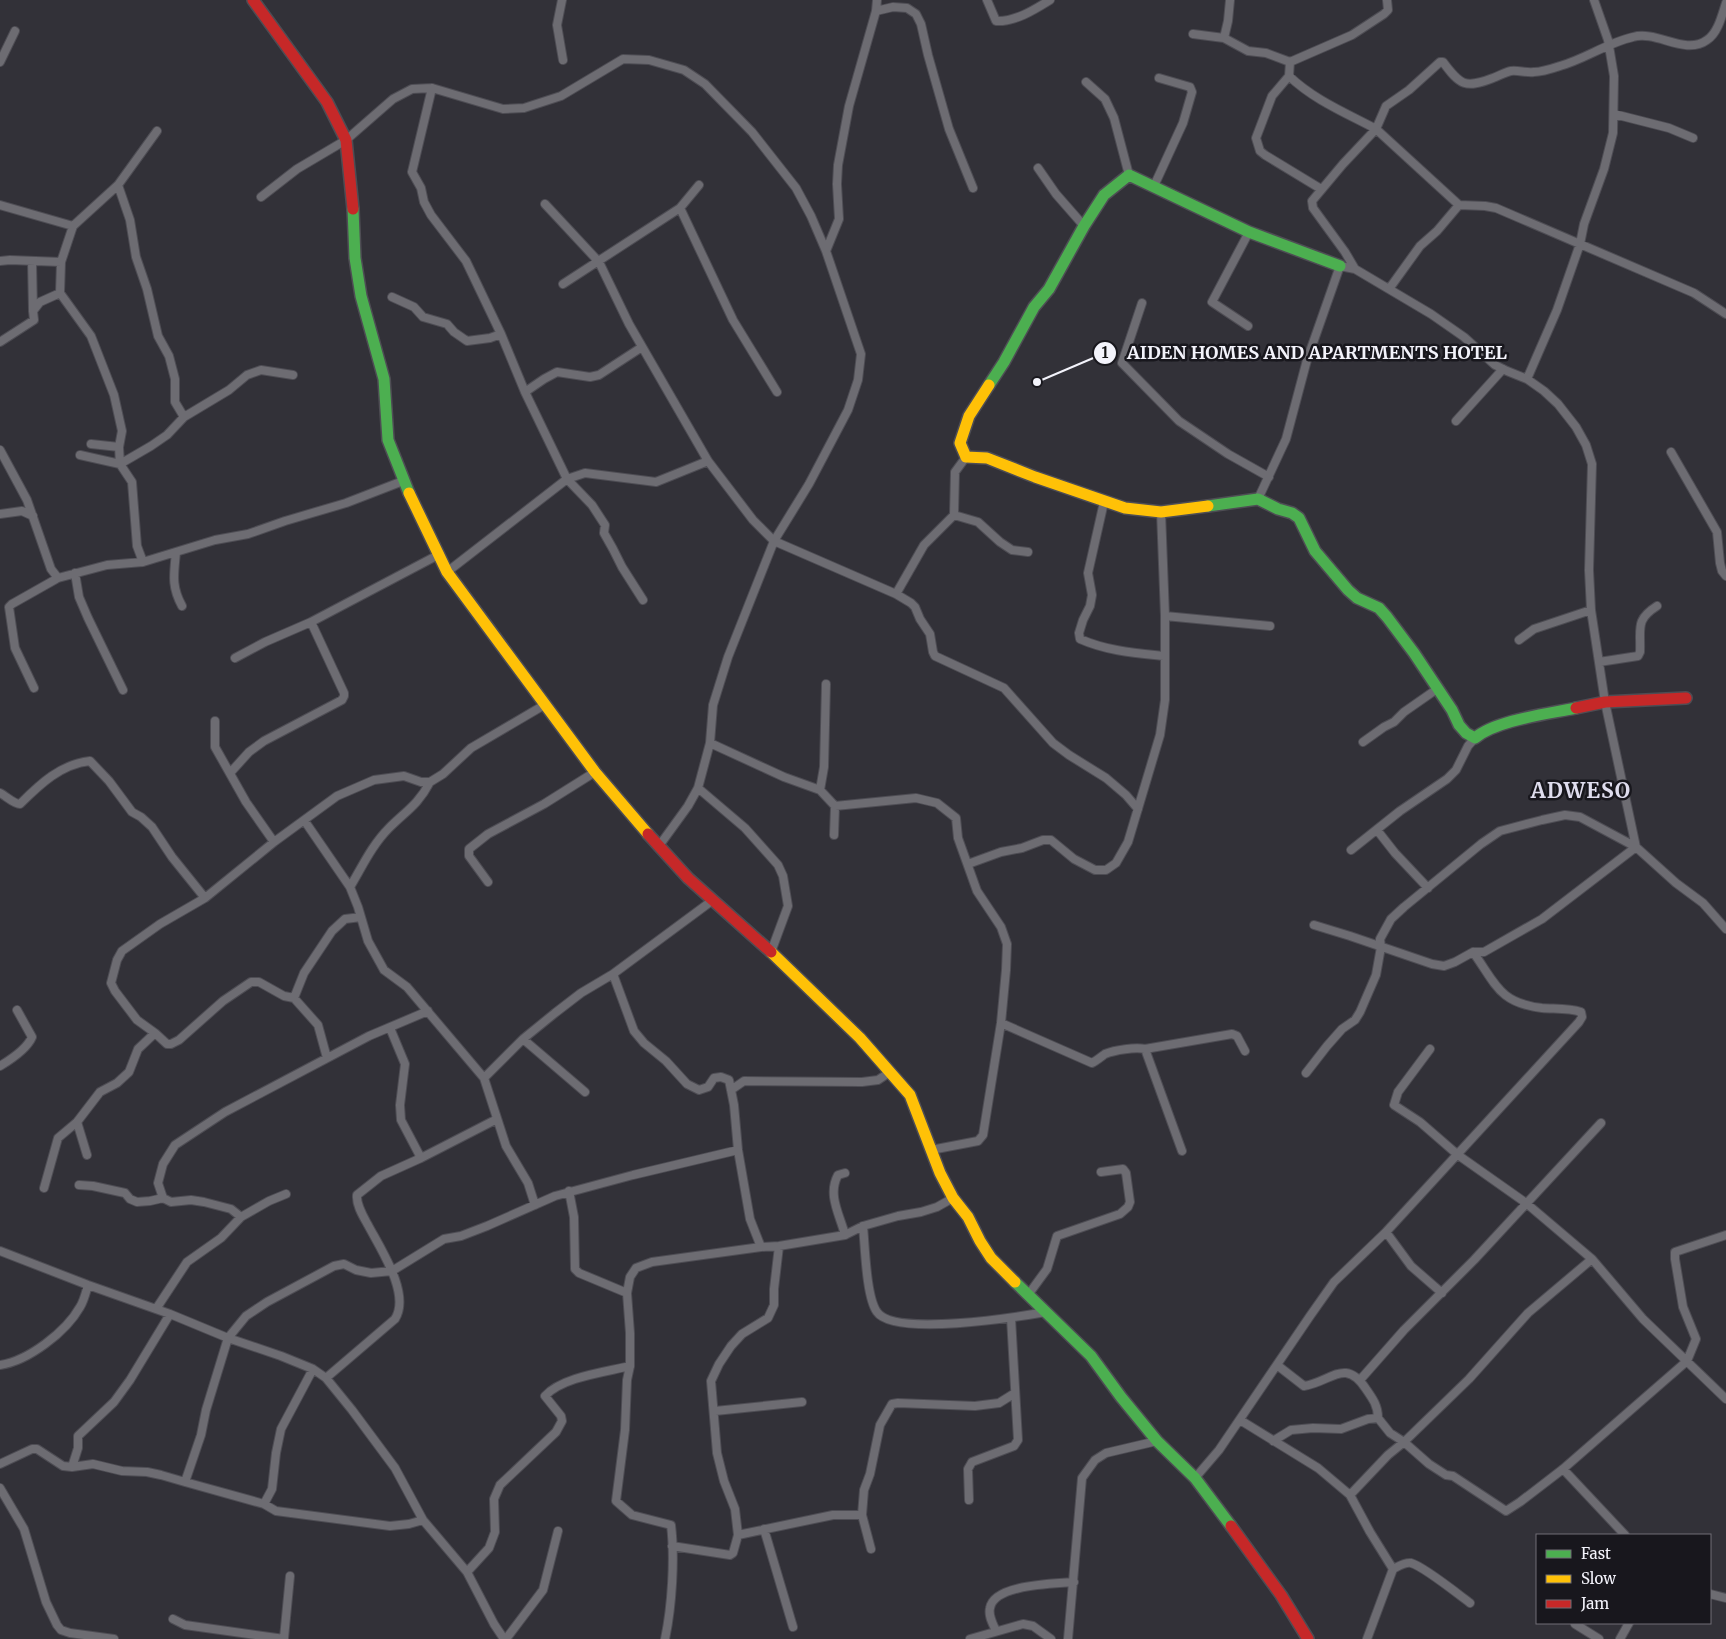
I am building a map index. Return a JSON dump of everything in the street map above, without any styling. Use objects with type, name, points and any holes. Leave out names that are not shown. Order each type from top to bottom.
[{"type":"street","points":[[562,0],[557,25],[563,60]]},
{"type":"street","points":[[826,251],[839,219],[838,165],[849,106],[876,11],[877,0]]},
{"type":"street","points":[[987,0],[993,18],[996,21],[1002,21],[1032,11],[1050,0]]},
{"type":"street","points":[[1224,38],[1230,0]]},
{"type":"street","points":[[1193,34],[1224,38],[1248,51],[1266,53],[1290,62],[1352,36],[1388,10],[1387,0]]},
{"type":"street","points":[[1527,379],[1557,310],[1580,244],[1584,224],[1604,169],[1613,133],[1614,76],[1609,45],[1594,0]]},
{"type":"street","points":[[255,1],[327,102],[346,140],[353,204],[355,258],[361,296],[384,379],[388,440],[403,481],[440,554],[447,572],[596,772],[659,846],[688,878],[771,952],[860,1038],[910,1096],[952,1198],[968,1217],[991,1258],[1091,1356],[1157,1441],[1195,1478],[1281,1595],[1308,1639]]},
{"type":"street","points":[[1355,269],[1346,252],[1313,208],[1312,201],[1376,129],[1386,106],[1409,90],[1440,62],[1443,62],[1455,78],[1463,83],[1474,84],[1510,71],[1534,72],[1561,66],[1635,36],[1647,36],[1692,46],[1707,40],[1716,29],[1726,3]]},
{"type":"street","points":[[876,11],[907,8],[916,14],[921,24],[949,129],[973,188]]},
{"type":"street","points":[[0,62],[15,31]]},
{"type":"street","points":[[261,197],[297,169],[346,140],[393,99],[412,89],[432,88],[504,109],[524,108],[561,96],[623,58],[648,60],[684,70],[705,84],[752,132],[796,188],[826,251],[861,354],[858,380],[848,410],[831,443],[809,484],[774,540],[728,657],[713,705],[710,743],[698,788],[688,806],[659,846]]},
{"type":"street","points":[[1290,62],[1289,76],[1272,96],[1256,138],[1258,146],[1265,155],[1321,189]]},
{"type":"street","points":[[1289,76],[1299,86],[1316,97],[1376,129],[1459,205],[1496,208],[1694,293],[1726,314]]},
{"type":"street","points":[[1154,186],[1183,123],[1192,92],[1190,88],[1159,78]]},
{"type":"street","points":[[1086,82],[1105,99],[1114,118],[1129,175]]},
{"type":"street","points":[[432,88],[412,172],[421,188],[424,202],[431,215],[466,261],[501,334],[525,392],[567,479],[592,505],[605,525],[604,533],[612,549],[643,600]]},
{"type":"street","points":[[1614,114],[1669,128],[1693,138]]},
{"type":"street","points":[[143,562],[137,546],[132,482],[120,464],[118,447],[122,431],[114,396],[91,336],[60,293],[61,262],[73,226],[118,185],[157,132]]},
{"type":"street","points":[[1038,168],[1056,194],[1084,226]]},
{"type":"street","points":[[1129,175],[1249,232],[1340,266],[1355,269],[1464,337],[1495,365],[1527,379],[1551,398],[1576,427],[1586,446],[1592,464],[1593,485],[1589,570],[1591,610],[1605,702],[1636,847]]},
{"type":"street","points":[[966,457],[960,443],[969,416],[1004,362],[1034,307],[1049,289],[1084,226],[1104,195],[1129,175]]},
{"type":"street","points":[[118,185],[130,220],[136,258],[147,289],[158,336],[169,356],[176,379],[174,402],[184,417]]},
{"type":"street","points":[[563,284],[680,208],[699,185]]},
{"type":"street","points":[[545,204],[599,262],[642,347],[708,461],[753,520],[774,540],[896,594],[911,603],[930,634],[932,652],[935,656],[1004,688],[1053,743],[1106,778],[1126,795],[1138,810]]},
{"type":"street","points":[[0,205],[73,226]]},
{"type":"street","points":[[1389,289],[1420,246],[1437,232],[1459,205]]},
{"type":"street","points":[[680,208],[733,320],[777,392]]},
{"type":"street","points":[[1248,326],[1212,302],[1249,232]]},
{"type":"street","points":[[0,261],[61,262]]},
{"type":"street","points":[[0,342],[34,320],[32,261]]},
{"type":"street","points":[[1258,499],[1286,439],[1307,360],[1340,266]]},
{"type":"street","points":[[33,311],[40,302],[60,293]]},
{"type":"street","points":[[392,297],[414,307],[423,317],[447,324],[454,332],[467,341],[501,334]]},
{"type":"street","points":[[1142,303],[1122,363],[1179,421],[1228,454],[1269,477]]},
{"type":"street","points":[[525,392],[557,372],[590,377],[599,375],[642,347]]},
{"type":"street","points":[[1456,422],[1503,369]]},
{"type":"street","points":[[80,455],[120,464],[167,435],[184,417],[229,390],[247,375],[261,370],[293,375]]},
{"type":"street","points":[[91,444],[118,447]]},
{"type":"street","points":[[0,450],[27,500],[51,569],[58,578]]},
{"type":"street","points":[[1671,452],[1717,532],[1720,562],[1722,571],[1726,576]]},
{"type":"street","points":[[966,457],[987,458],[1034,477],[1126,508],[1161,512],[1258,499],[1292,514],[1298,518],[1315,551],[1329,570],[1357,598],[1379,608],[1414,653],[1452,710],[1459,725],[1466,733],[1475,738]]},
{"type":"street","points":[[896,594],[924,545],[954,515],[955,472],[966,457]]},
{"type":"street","points":[[447,572],[567,479],[585,473],[656,482],[708,461]]},
{"type":"street","points":[[34,688],[15,648],[9,608],[12,604],[58,578],[107,565],[143,562],[216,540],[248,534],[346,503],[403,481]]},
{"type":"street","points":[[1104,502],[1088,573],[1091,582],[1091,601],[1079,633],[1080,639],[1118,652],[1164,656]]},
{"type":"street","points":[[0,514],[22,511],[34,516]]},
{"type":"street","points":[[968,864],[1001,852],[1022,848],[1043,840],[1051,840],[1074,859],[1095,870],[1106,870],[1116,863],[1128,842],[1160,735],[1166,700],[1161,512]]},
{"type":"street","points":[[954,515],[978,522],[1012,550],[1028,552]]},
{"type":"street","points":[[176,552],[173,585],[176,596],[182,606]]},
{"type":"street","points":[[235,658],[311,622],[440,554]]},
{"type":"street","points":[[75,573],[82,604],[123,690]]},
{"type":"street","points":[[1599,662],[1638,656],[1640,652],[1642,618],[1657,606]]},
{"type":"street","points":[[1519,640],[1534,629],[1591,610]]},
{"type":"street","points":[[1165,616],[1270,626]]},
{"type":"street","points":[[230,773],[249,752],[264,741],[342,700],[344,693],[311,622]]},
{"type":"street","points":[[820,790],[824,767],[826,684]]},
{"type":"street","points":[[1363,742],[1394,722],[1404,712],[1437,689]]},
{"type":"street","points":[[1351,850],[1400,811],[1447,779],[1456,770],[1468,746],[1483,731],[1514,721],[1605,702],[1686,698]]},
{"type":"street","points":[[328,1058],[318,1025],[294,998],[284,996],[259,982],[251,982],[223,1001],[179,1040],[167,1044],[138,1020],[115,992],[111,983],[116,960],[122,951],[205,898],[274,842],[337,796],[374,780],[404,776],[422,782],[430,782],[443,774],[471,748],[546,704]]},
{"type":"street","points":[[215,721],[215,747],[246,802],[274,842]]},
{"type":"street","points":[[710,743],[784,777],[820,790],[835,806],[834,835]]},
{"type":"street","points":[[0,793],[11,798],[16,804],[20,804],[61,769],[77,762],[90,762],[109,781],[132,812],[152,827],[172,857],[205,898]]},
{"type":"street","points":[[488,882],[469,856],[469,849],[488,834],[544,804],[596,772]]},
{"type":"street","points":[[350,887],[374,846],[388,829],[423,796],[430,782]]},
{"type":"street","points":[[698,788],[745,828],[778,865],[783,876],[788,906],[771,952]]},
{"type":"street","points":[[835,806],[916,798],[937,803],[956,818],[958,838],[977,891],[1001,927],[1007,944],[1001,1023],[983,1135],[978,1141],[931,1150]]},
{"type":"street","points":[[1306,1074],[1327,1046],[1342,1029],[1355,1020],[1360,1012],[1376,975],[1381,947],[1380,939],[1391,919],[1481,844],[1500,831],[1565,815],[1580,818],[1636,847],[1676,884],[1703,903],[1726,929]]},
{"type":"street","points":[[304,820],[350,887],[368,941],[384,970],[407,986],[484,1078],[506,1146],[528,1183],[535,1205]]},
{"type":"street","points":[[1377,830],[1395,853],[1428,888]]},
{"type":"street","points":[[1314,925],[1432,964],[1444,966],[1474,952],[1484,952],[1542,919],[1636,847]]},
{"type":"street","points":[[484,1078],[523,1039],[581,993],[613,974],[714,900]]},
{"type":"street","points":[[294,998],[304,973],[332,931],[345,919],[360,917]]},
{"type":"street","points":[[1195,1478],[1219,1450],[1334,1282],[1386,1232],[1573,1030],[1582,1017],[1581,1012],[1574,1010],[1541,1008],[1515,1002],[1502,994],[1474,952]]},
{"type":"street","points":[[613,974],[634,1031],[687,1084],[700,1090],[708,1087],[714,1078],[721,1077],[728,1080],[734,1105],[738,1150],[750,1219],[761,1247]]},
{"type":"street","points":[[0,1066],[17,1054],[32,1037],[17,1010]]},
{"type":"street","points":[[163,1198],[158,1183],[163,1164],[175,1146],[225,1112],[369,1036],[428,1011]]},
{"type":"street","points":[[1001,1023],[1092,1063],[1105,1054],[1113,1052],[1145,1049],[1232,1034],[1237,1036],[1244,1051]]},
{"type":"street","points":[[390,1028],[405,1064],[400,1106],[401,1120],[421,1158]]},
{"type":"street","points":[[44,1188],[58,1138],[77,1122],[100,1092],[117,1083],[129,1072],[138,1049],[155,1033]]},
{"type":"street","points":[[523,1039],[585,1092]]},
{"type":"street","points":[[1145,1049],[1182,1151]]},
{"type":"street","points":[[1430,1049],[1398,1092],[1394,1105],[1420,1122],[1458,1155],[1526,1203],[1592,1259],[1643,1319],[1726,1399]]},
{"type":"street","points":[[731,1090],[744,1081],[862,1082],[878,1080],[890,1072]]},
{"type":"street","points":[[326,1378],[395,1319],[400,1311],[400,1302],[392,1272],[356,1200],[357,1195],[381,1176],[497,1120]]},
{"type":"street","points":[[77,1122],[87,1155]]},
{"type":"street","points":[[1360,1380],[1404,1330],[1442,1293],[1601,1123]]},
{"type":"street","points":[[185,1482],[201,1435],[206,1410],[228,1338],[246,1316],[267,1302],[334,1266],[344,1264],[356,1270],[371,1273],[392,1272],[444,1239],[461,1236],[488,1226],[569,1191],[738,1150]]},
{"type":"street","points":[[1028,1295],[1047,1269],[1057,1236],[1120,1214],[1128,1207],[1130,1202],[1126,1173],[1123,1169],[1101,1172]]},
{"type":"street","points":[[845,1173],[838,1175],[833,1184],[833,1192],[845,1235]]},
{"type":"street","points":[[79,1185],[124,1193],[130,1199],[137,1202],[163,1198],[171,1202],[191,1200],[204,1202],[231,1209],[241,1217]]},
{"type":"street","points":[[569,1191],[574,1217],[574,1269],[579,1273],[627,1292]]},
{"type":"street","points":[[156,1309],[187,1262],[221,1238],[241,1217],[269,1201],[286,1194]]},
{"type":"street","points":[[665,1639],[672,1594],[670,1525],[632,1515],[616,1501],[625,1430],[627,1380],[630,1366],[627,1292],[630,1277],[636,1268],[652,1262],[779,1246],[845,1235],[863,1226],[937,1207],[952,1198]]},
{"type":"street","points":[[863,1226],[869,1287],[877,1312],[885,1319],[920,1324],[1011,1318],[1046,1312]]},
{"type":"street","points":[[1386,1232],[1411,1266],[1442,1293]]},
{"type":"street","points":[[1277,1365],[1304,1386],[1314,1384],[1341,1372],[1352,1374],[1360,1380],[1375,1402],[1378,1409],[1378,1418],[1390,1434],[1404,1442],[1446,1475],[1453,1476],[1506,1511],[1563,1468],[1686,1361],[1696,1339],[1683,1307],[1675,1259],[1676,1252],[1726,1235]]},
{"type":"street","points":[[672,1546],[730,1555],[734,1553],[738,1535],[735,1510],[724,1481],[717,1453],[711,1381],[731,1346],[742,1334],[768,1318],[774,1305],[779,1246]]},
{"type":"street","points":[[0,1251],[170,1314],[228,1338],[313,1368],[326,1378],[352,1410],[394,1468],[423,1520],[467,1572],[494,1624],[505,1639],[543,1590],[558,1531]]},
{"type":"street","points":[[1350,1494],[1388,1455],[1469,1379],[1528,1313],[1592,1259]]},
{"type":"street","points":[[0,1365],[13,1363],[50,1341],[81,1306],[88,1285]]},
{"type":"street","points":[[72,1468],[78,1448],[78,1436],[114,1402],[125,1388],[170,1314]]},
{"type":"street","points":[[969,1500],[968,1469],[972,1462],[1014,1446],[1018,1440],[1011,1318]]},
{"type":"street","points":[[467,1572],[490,1548],[495,1532],[494,1499],[500,1485],[556,1432],[562,1421],[561,1416],[545,1396],[553,1389],[568,1382],[630,1366]]},
{"type":"street","points":[[264,1504],[272,1489],[281,1430],[313,1368]]},
{"type":"street","points":[[871,1548],[862,1515],[864,1490],[870,1474],[880,1425],[892,1404],[975,1406],[999,1403],[1015,1393]]},
{"type":"street","points":[[715,1411],[802,1402]]},
{"type":"street","points":[[1273,1441],[1291,1430],[1312,1428],[1341,1429],[1368,1419],[1378,1418]]},
{"type":"street","points":[[1240,1420],[1318,1468],[1350,1494],[1370,1532],[1393,1569]]},
{"type":"street","points":[[1068,1639],[1082,1478],[1095,1460],[1106,1453],[1157,1441]]},
{"type":"street","points":[[0,1464],[32,1449],[37,1449],[59,1464],[72,1468],[93,1464],[122,1471],[154,1473],[264,1504],[276,1511],[384,1526],[410,1524],[423,1520]]},
{"type":"street","points":[[1563,1468],[1624,1534]]},
{"type":"street","points":[[0,1488],[24,1529],[46,1602],[57,1625],[61,1630],[114,1639]]},
{"type":"street","points":[[738,1535],[833,1515],[862,1515]]},
{"type":"street","points":[[764,1529],[793,1627]]},
{"type":"street","points":[[1367,1639],[1393,1569],[1401,1564],[1410,1563],[1420,1567],[1470,1603]]},
{"type":"street","points":[[173,1619],[185,1625],[284,1639],[290,1576]]},
{"type":"street","points":[[996,1631],[989,1614],[992,1601],[998,1597],[1022,1586],[1074,1582]]},
{"type":"street","points":[[1711,1594],[1726,1598]]},
{"type":"street","points":[[970,1639],[1024,1624],[1033,1626],[1051,1639]]},
{"type":"street","points":[[1575,1624],[1599,1639]]},
{"type":"street","points":[[1620,1639],[1628,1624]]},
{"type":"traffic: fast","points":[[989,385],[1034,307],[1049,289],[1084,226],[1104,195],[1129,175],[1249,232],[1340,266]]},
{"type":"traffic: fast","points":[[353,209],[355,258],[361,296],[384,379],[388,440],[409,493]]},
{"type":"traffic: fast","points":[[1208,506],[1258,499],[1278,509],[1292,513],[1299,518],[1315,551],[1348,590],[1357,598],[1379,608],[1387,617],[1414,653],[1452,710],[1459,725],[1466,733],[1475,738],[1484,732],[1509,722],[1576,708]]},
{"type":"traffic: fast","points":[[1015,1282],[1091,1356],[1157,1441],[1195,1478],[1231,1526]]},
{"type":"traffic: slow","points":[[989,385],[969,416],[960,443],[966,457],[987,458],[1035,477],[1125,508],[1161,512],[1208,506]]},
{"type":"traffic: slow","points":[[409,493],[447,572],[595,772],[648,834]]},
{"type":"traffic: slow","points":[[771,952],[860,1038],[910,1095],[940,1173],[953,1198],[968,1217],[991,1258],[1015,1282]]},
{"type":"traffic: jam","points":[[253,0],[327,102],[346,140],[353,209]]},
{"type":"traffic: jam","points":[[1576,708],[1605,702],[1686,698]]},
{"type":"traffic: jam","points":[[648,834],[688,878],[771,952]]},
{"type":"traffic: jam","points":[[1231,1526],[1281,1595],[1308,1639]]},
{"type":"place","name":"AIDEN HOMES AND APARTMENTS HOTEL","points":[[1037,382]]},
{"type":"district","name":"ADWESO","points":[[1581,790]]}]
